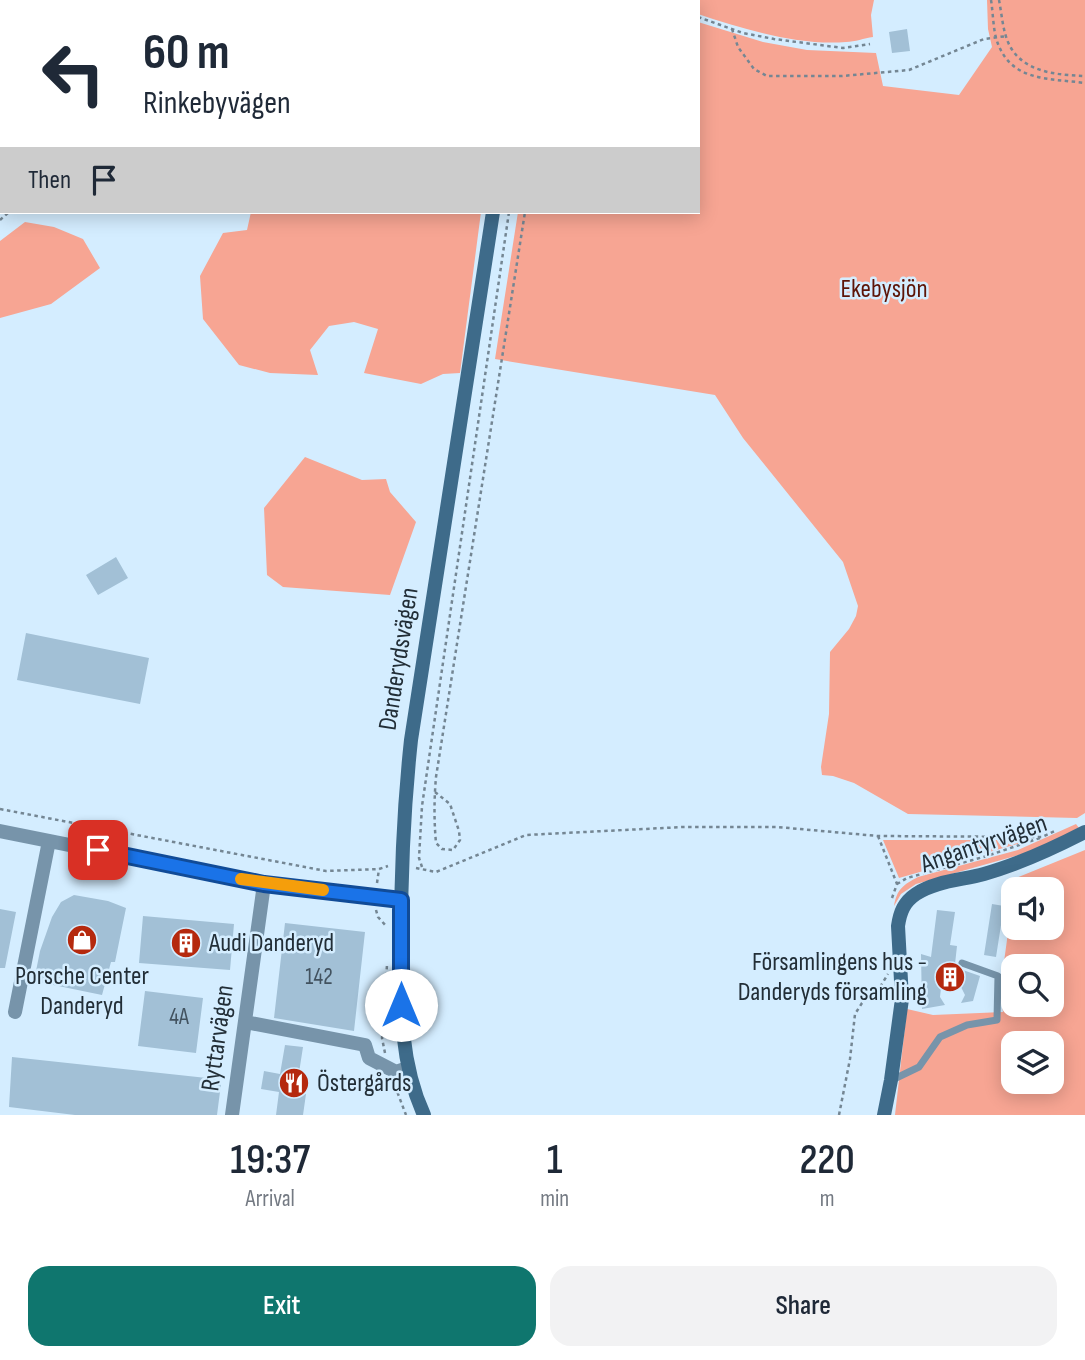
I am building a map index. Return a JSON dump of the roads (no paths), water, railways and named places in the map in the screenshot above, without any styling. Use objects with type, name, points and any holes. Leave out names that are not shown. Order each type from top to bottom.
[{"type":"street","name":"Danderydsvägen","points":[[424,1115],[403,1047],[401,900],[404,817],[411,740],[493,214]]},
{"type":"street","points":[[0,831],[264,884],[401,900]]},
{"type":"street","name":"Angantyrvägen","points":[[884,1115],[902,999],[898,926],[906,901],[919,892],[1041,855],[1085,832]]},
{"type":"street","points":[[15,1012],[48,841]]},
{"type":"street","name":"Ryttarvägen","points":[[232,1115],[264,884]]},
{"type":"street","points":[[245,1022],[365,1045],[369,1058],[396,1072],[408,1068]]},
{"type":"lane","points":[[891,1080],[919,1067],[940,1037],[967,1025],[998,1020],[998,976],[962,962]]},
{"type":"place","name":"Porsche Center Danderyd","points":[[82,940]]},
{"type":"place","name":"Audi Danderyd","points":[[186,943]]},
{"type":"place","name":"Församlingens hus - Danderyds församling","points":[[950,977]]},
{"type":"place","name":"Östergårds","points":[[294,1083]]},
{"type":"park label","name":"Ekebysjön","points":[[884,289]]}]
